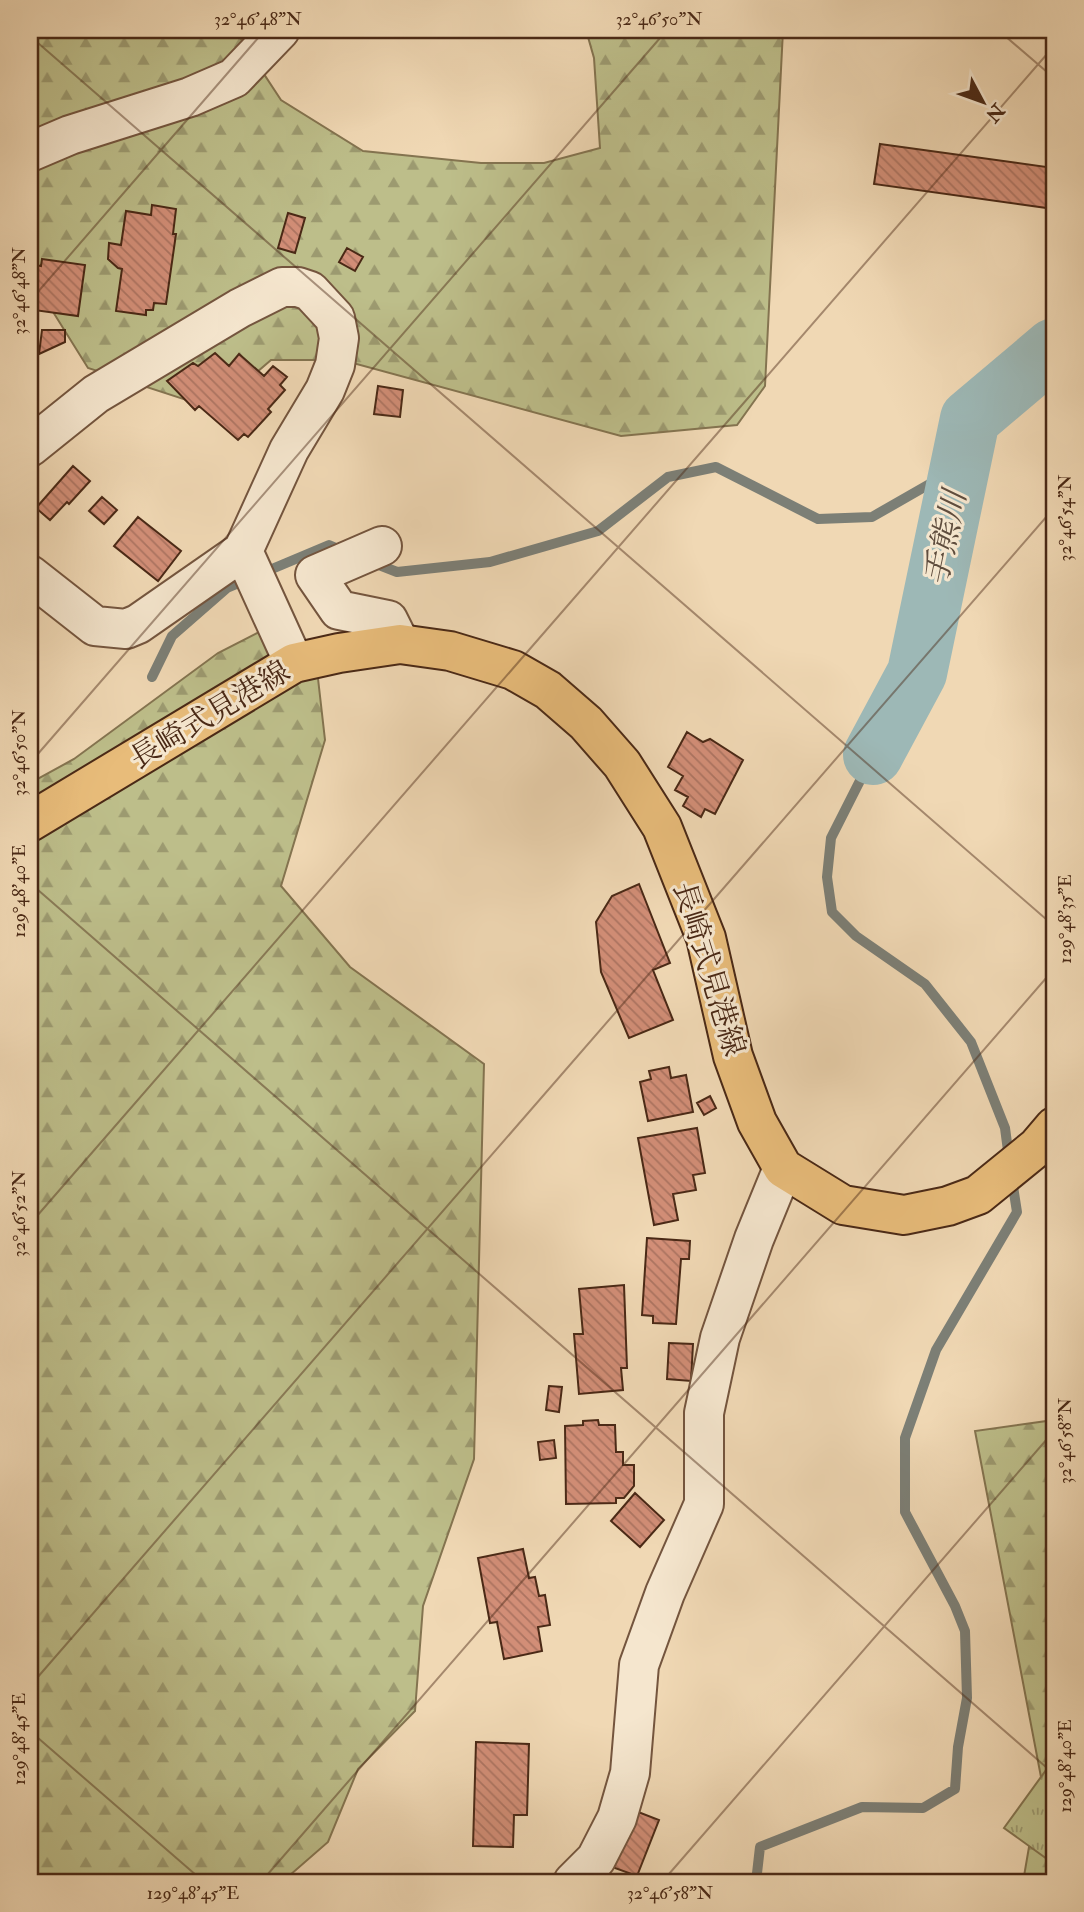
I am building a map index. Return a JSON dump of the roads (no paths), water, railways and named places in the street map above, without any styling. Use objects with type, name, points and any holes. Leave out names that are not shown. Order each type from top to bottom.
[{"type":"main road","name":"長崎式見港線","points":[[30,821],[294,663],[400,644],[450,651],[513,670],[548,690],[586,723],[622,764],[662,827],[706,938],[733,1056],[757,1122],[783,1167],[843,1205],[904,1215],[948,1206],[978,1195],[1046,1137]]},
{"type":"street","points":[[30,152],[70,135],[190,97],[234,78],[281,30]]},
{"type":"street","points":[[30,447],[96,394],[240,308],[282,287],[298,287],[310,291],[335,317],[339,338],[335,365],[325,390],[289,450],[244,554],[127,629],[95,626],[30,575]]},
{"type":"street","points":[[382,546],[315,575],[339,610],[388,620],[400,644]]},
{"type":"street","points":[[244,554],[294,663]]},
{"type":"street","points":[[573,1882],[596,1858],[617,1818],[630,1773],[639,1665],[665,1593],[704,1504],[704,1413],[720,1338],[754,1239],[783,1167]]},
{"type":"waterway","name":"手熊川","points":[[873,755],[917,673],[970,419],[1054,348]]},
{"type":"waterway","points":[[374,563],[397,572],[490,562],[598,531],[668,477],[716,467],[818,519],[872,517],[961,466]]},
{"type":"waterway","points":[[260,574],[329,545],[343,551]]},
{"type":"waterway","points":[[152,677],[172,636],[227,588],[246,580]]},
{"type":"waterway","points":[[873,755],[831,838],[827,877],[832,912],[856,936],[925,984],[971,1042],[1005,1128],[1009,1158]]},
{"type":"waterway","points":[[756,1882],[760,1847],[862,1807],[923,1808],[955,1789],[958,1747],[967,1698],[965,1631],[955,1606],[905,1512],[905,1438],[936,1350],[1017,1212],[1012,1180]]}]
